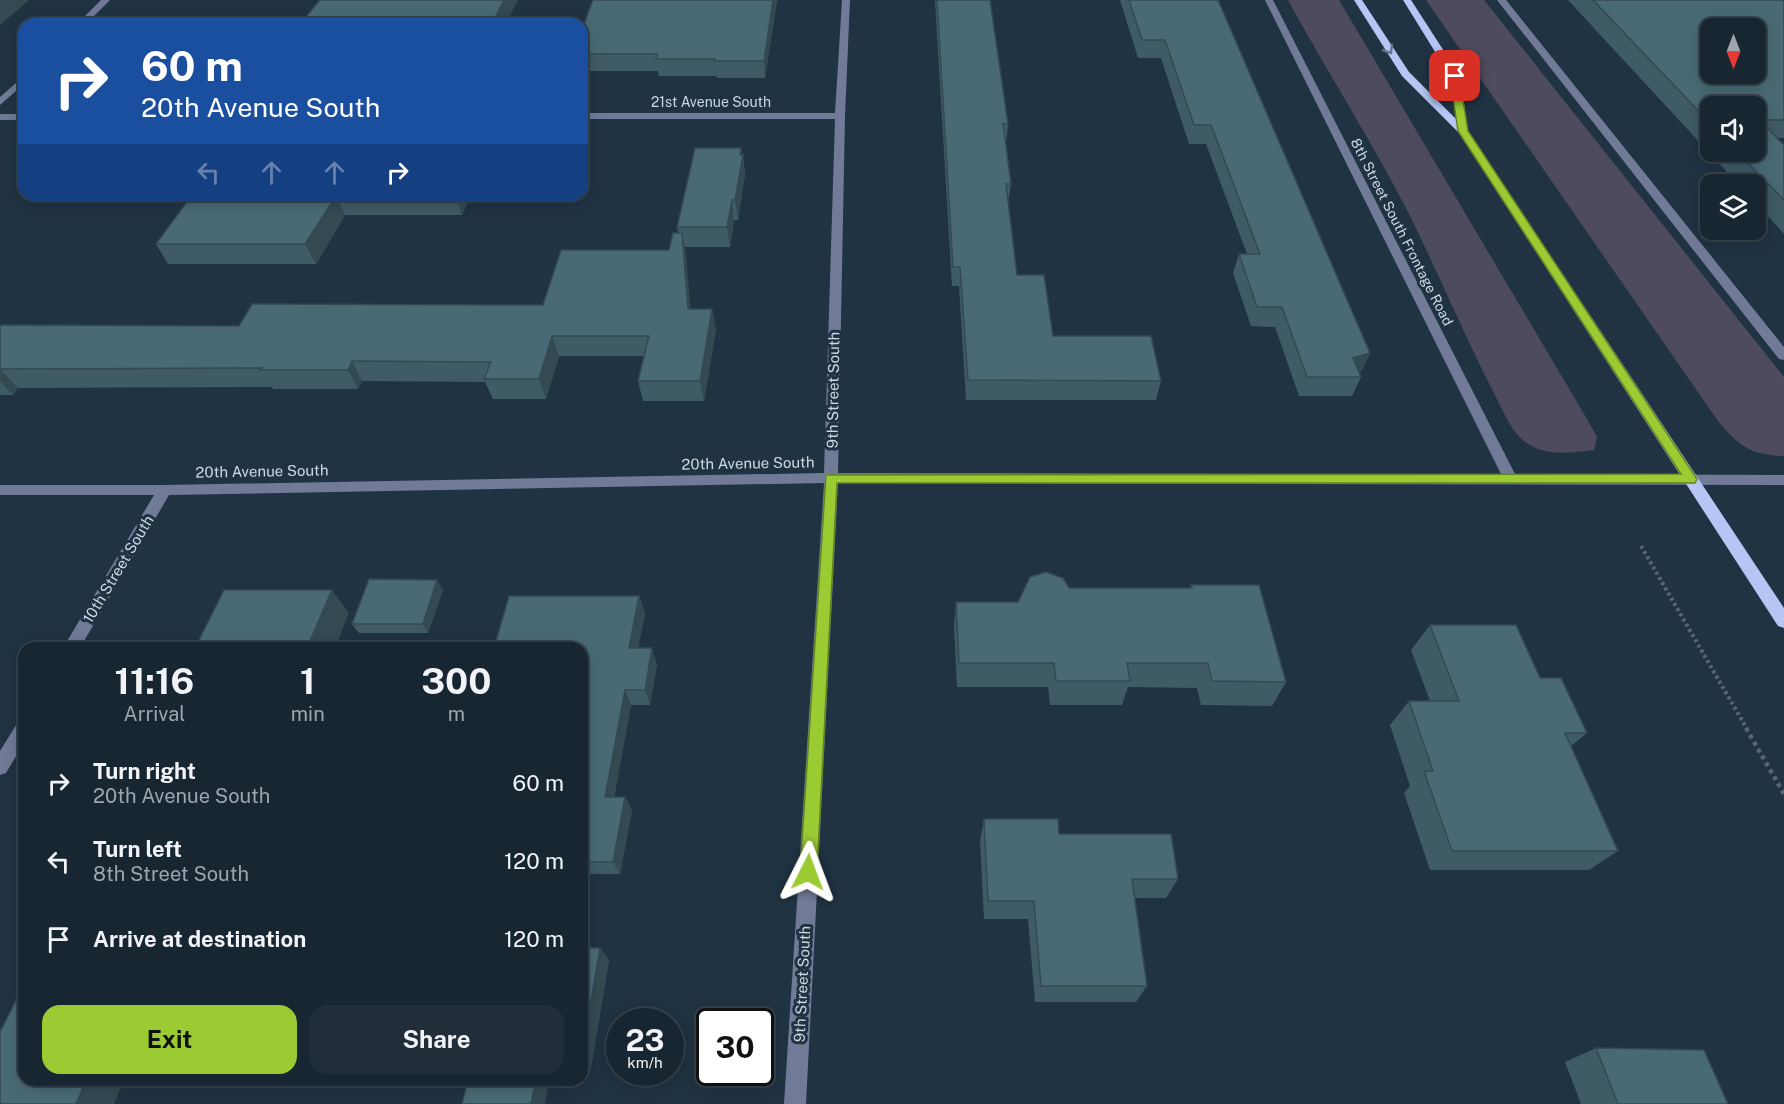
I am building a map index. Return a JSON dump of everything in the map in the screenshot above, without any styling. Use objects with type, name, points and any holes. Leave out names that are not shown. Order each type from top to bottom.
[{"type":"main road","points":[[1358,0],[1405,74],[1463,131],[1784,621]]},
{"type":"main road","points":[[1407,0],[1455,76],[1463,131]]},
{"type":"street","points":[[87,18],[106,0]]},
{"type":"street","name":"9th Street South","points":[[795,1104],[831,478],[840,116],[846,0]]},
{"type":"street","name":"8th Street South Frontage Road","points":[[1269,0],[1510,478]]},
{"type":"street","points":[[1501,0],[1784,356]]},
{"type":"street","points":[[0,102],[18,85]]},
{"type":"street","name":"21st Avenue South","points":[[588,116],[840,116]]},
{"type":"street","points":[[0,117],[18,117]]},
{"type":"street","name":"20th Avenue South","points":[[0,490],[165,490],[831,478],[1784,480]]},
{"type":"street","name":"10th Street South","points":[[75,642],[165,490]]},
{"type":"street","points":[[0,767],[18,737]]},
{"type":"path","points":[[1641,546],[1784,794]]},
{"type":"shaded area","points":[[1288,0],[1339,0],[1587,419],[1597,437],[1594,450],[1566,453],[1540,450],[1524,441],[1514,431],[1395,187]]},
{"type":"shaded area","points":[[1426,0],[1484,0],[1784,377],[1784,456],[1762,454],[1746,448],[1718,421]]},
{"type":"building","points":[[320,0],[504,0],[495,18],[305,18]]},
{"type":"building","points":[[593,0],[773,0],[764,61],[656,59],[657,54],[588,54],[588,18],[586,18]]},
{"type":"building","points":[[937,0],[990,0],[1008,124],[1003,124],[1011,184],[1006,184],[1017,275],[1044,275],[1053,336],[1151,336],[1161,381],[968,380],[960,267],[953,267]]},
{"type":"building","points":[[1129,0],[1218,0],[1370,353],[1353,358],[1361,377],[1307,377],[1282,307],[1257,307],[1239,254],[1260,254],[1211,125],[1194,125],[1165,40],[1142,40]]},
{"type":"building","points":[[1593,0],[1784,0],[1784,120],[1766,120],[1766,96],[1700,96],[1700,112]]},
{"type":"building","points":[[1766,127],[1784,145],[1784,200],[1766,182],[1766,174],[1759,174],[1747,162],[1766,162]]},
{"type":"building","points":[[695,148],[741,148],[740,155],[743,155],[735,200],[732,200],[727,227],[677,227]]},
{"type":"building","points":[[188,201],[333,201],[305,244],[156,244]]},
{"type":"building","points":[[673,233],[682,233],[688,309],[712,309],[700,381],[638,381],[649,336],[552,336],[539,379],[484,379],[491,362],[352,361],[348,370],[0,369],[0,325],[239,326],[252,304],[543,305],[561,250],[669,250]]},
{"type":"building","points":[[1046,572],[1063,578],[1069,588],[1192,588],[1191,585],[1259,585],[1286,682],[1212,681],[1208,663],[1127,663],[1130,681],[1056,681],[1054,663],[959,663],[956,602],[1018,602],[1030,577]]},
{"type":"building","points":[[369,579],[437,580],[423,624],[352,624]]},
{"type":"building","points":[[224,590],[332,590],[310,642],[198,642]]},
{"type":"building","points":[[509,596],[639,596],[629,648],[652,648],[645,690],[625,690],[605,797],[625,797],[613,862],[588,862],[588,642],[496,642]]},
{"type":"building","points":[[1430,625],[1516,625],[1540,678],[1561,678],[1587,733],[1565,733],[1618,851],[1452,851],[1424,771],[1433,771],[1409,701],[1459,701]]},
{"type":"building","points":[[984,819],[1058,819],[1059,834],[1171,834],[1178,879],[1132,879],[1147,986],[1041,986],[1034,901],[988,901]]},
{"type":"building","points":[[588,948],[600,948],[588,1018]]},
{"type":"building","points":[[18,996],[18,1086],[84,1086],[76,1104],[0,1104],[0,1032]]},
{"type":"building","points":[[1596,1048],[1704,1050],[1728,1104],[1618,1104]]},
{"type":"building","points":[[466,1086],[535,1086],[531,1104],[462,1104]]},
{"type":"route","points":[[808,872],[831,478],[1691,479],[1463,131],[1455,76]]}]
